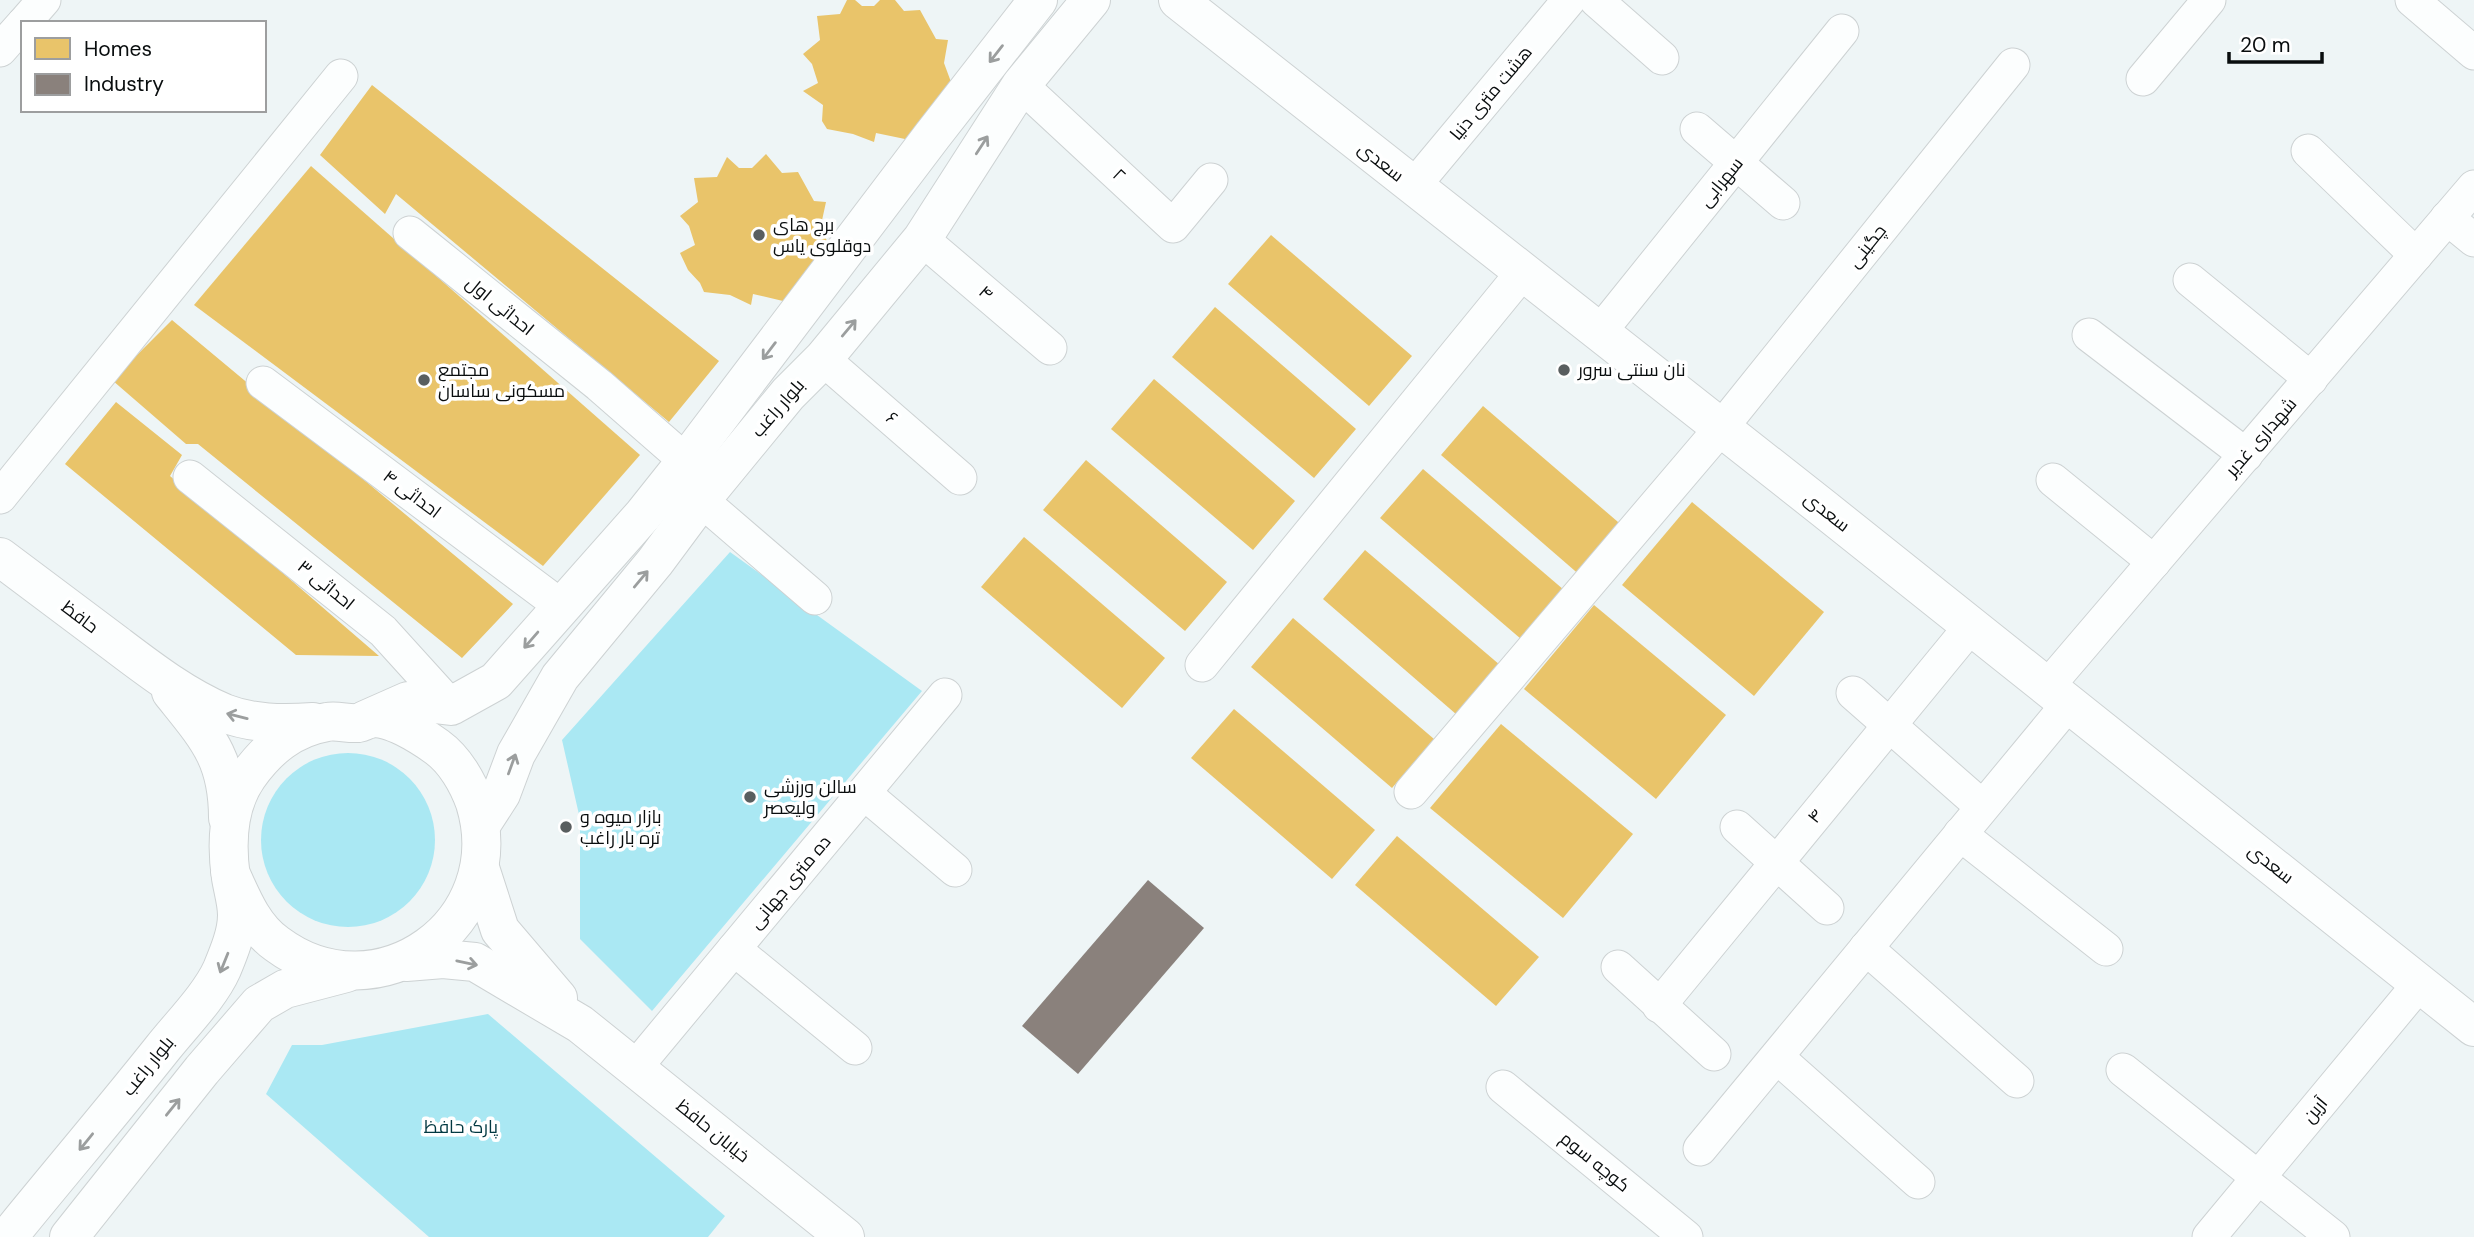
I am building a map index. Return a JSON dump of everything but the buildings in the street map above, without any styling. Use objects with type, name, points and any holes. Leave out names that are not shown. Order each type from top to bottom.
[{"type":"street","points":[[25,21],[44,0]]},
{"type":"street","points":[[344,722],[408,701],[451,706],[496,681],[643,515],[686,461],[1038,0]]},
{"type":"street","name":"بلوار راغب","points":[[481,825],[501,794],[516,754],[560,677],[788,394],[823,359],[922,239],[1021,85],[1091,0]]},
{"type":"street","name":"سعدی","points":[[1178,0],[2474,1027]]},
{"type":"street","name":"هشت متری دنیا","points":[[1413,187],[1569,0]]},
{"type":"street","points":[[1596,0],[1662,58]]},
{"type":"street","points":[[2143,79],[2209,0]]},
{"type":"street","points":[[2412,0],[2474,53]]},
{"type":"street","points":[[0,50],[21,25]]},
{"type":"street","name":"سهرابی","points":[[1600,333],[1842,31]]},
{"type":"street","name":"چگینی","points":[[1411,792],[1721,428],[2013,65]]},
{"type":"street","points":[[0,497],[341,76]]},
{"type":"street","name":"۲","points":[[1021,85],[1173,226],[1211,180]]},
{"type":"street","points":[[1697,129],[1783,203]]},
{"type":"street","points":[[2308,151],[2416,255]]},
{"type":"street","name":"شهداری غدیر","points":[[1700,1149],[1961,834],[2154,562],[2474,187]]},
{"type":"street","points":[[2447,218],[2474,240]]},
{"type":"street","name":"احداثی اول","points":[[410,233],[598,385],[686,461]]},
{"type":"street","name":"۴","points":[[922,239],[1050,348]]},
{"type":"street","points":[[1202,665],[1522,272]]},
{"type":"street","points":[[2190,280],[2311,379]]},
{"type":"street","points":[[2089,334],[2246,455]]},
{"type":"street","name":"۶","points":[[823,359],[960,478]]},
{"type":"street","name":"احداثی ۴","points":[[263,383],[561,606]]},
{"type":"street","name":"احداثی ۳","points":[[190,477],[383,631],[451,706]]},
{"type":"street","points":[[2053,480],[2154,562]]},
{"type":"street","points":[[701,500],[815,598]]},
{"type":"street","name":"حافظ","points":[[0,557],[159,677],[225,713],[279,724],[344,722]]},
{"type":"street","name":"۴","points":[[1659,1006],[1971,626]]},
{"type":"street","name":"حافظ","points":[[159,677],[209,740],[224,776],[228,797],[230,872]]},
{"type":"street","points":[[1853,693],[1970,796]]},
{"type":"street","name":"ده متری جهانی","points":[[635,1068],[945,695]]},
{"type":"street","points":[[69,1237],[194,1080],[259,1004],[285,989],[400,963],[437,941],[465,908],[480,868],[481,825],[469,786],[446,753],[413,730],[374,717],[295,730],[263,755],[239,788],[228,829]]},
{"type":"street","points":[[864,793],[955,870]]},
{"type":"street","points":[[1737,827],[1827,908]]},
{"type":"street","points":[[1961,834],[2106,949]]},
{"type":"street","name":"خیابان حافظ","points":[[480,868],[500,930],[580,1024]]},
{"type":"street","points":[[230,872],[247,912],[276,944],[314,964],[353,972]]},
{"type":"street","name":"بلوار راغب","points":[[8,1237],[221,972],[233,940],[237,915],[230,872]]},
{"type":"street","points":[[1866,948],[2017,1081]]},
{"type":"street","points":[[734,949],[855,1048]]},
{"type":"street","name":"خیابان حافظ","points":[[400,963],[443,959],[475,962],[580,1024],[845,1237]]},
{"type":"street","points":[[1618,967],[1714,1054]]},
{"type":"street","name":"آرین","points":[[2209,1237],[2420,983]]},
{"type":"street","points":[[1777,1056],[1918,1182]]},
{"type":"street","points":[[2123,1070],[2333,1237]]},
{"type":"street","name":"کوچه سوم","points":[[1503,1087],[1686,1237]]},
{"type":"green space","points":[[730,552],[922,691],[652,1011],[580,939],[580,819],[562,740]]},
{"type":"green space","points":[[348,753],[381,760],[409,779],[428,807],[435,840],[428,873],[409,901],[381,920],[348,927],[315,920],[287,901],[268,873],[261,840],[268,807],[287,779],[315,760]]},
{"type":"green space","name":"پارک حافظ","points":[[488,1014],[725,1216],[708,1237],[429,1237],[266,1094],[292,1045],[322,1045]]},
{"type":"place","name":"برج های دوقلوی یاس","points":[[759,235]]},
{"type":"place","name":"نان سنتی سرور","points":[[1564,370]]},
{"type":"place","name":"مجتمع مسکونی ساسان","points":[[424,380]]},
{"type":"place","name":"سالن ورزشی ولیعصر","points":[[750,797]]},
{"type":"place","name":"بازار میوه و تره بار راغب","points":[[566,827]]}]
